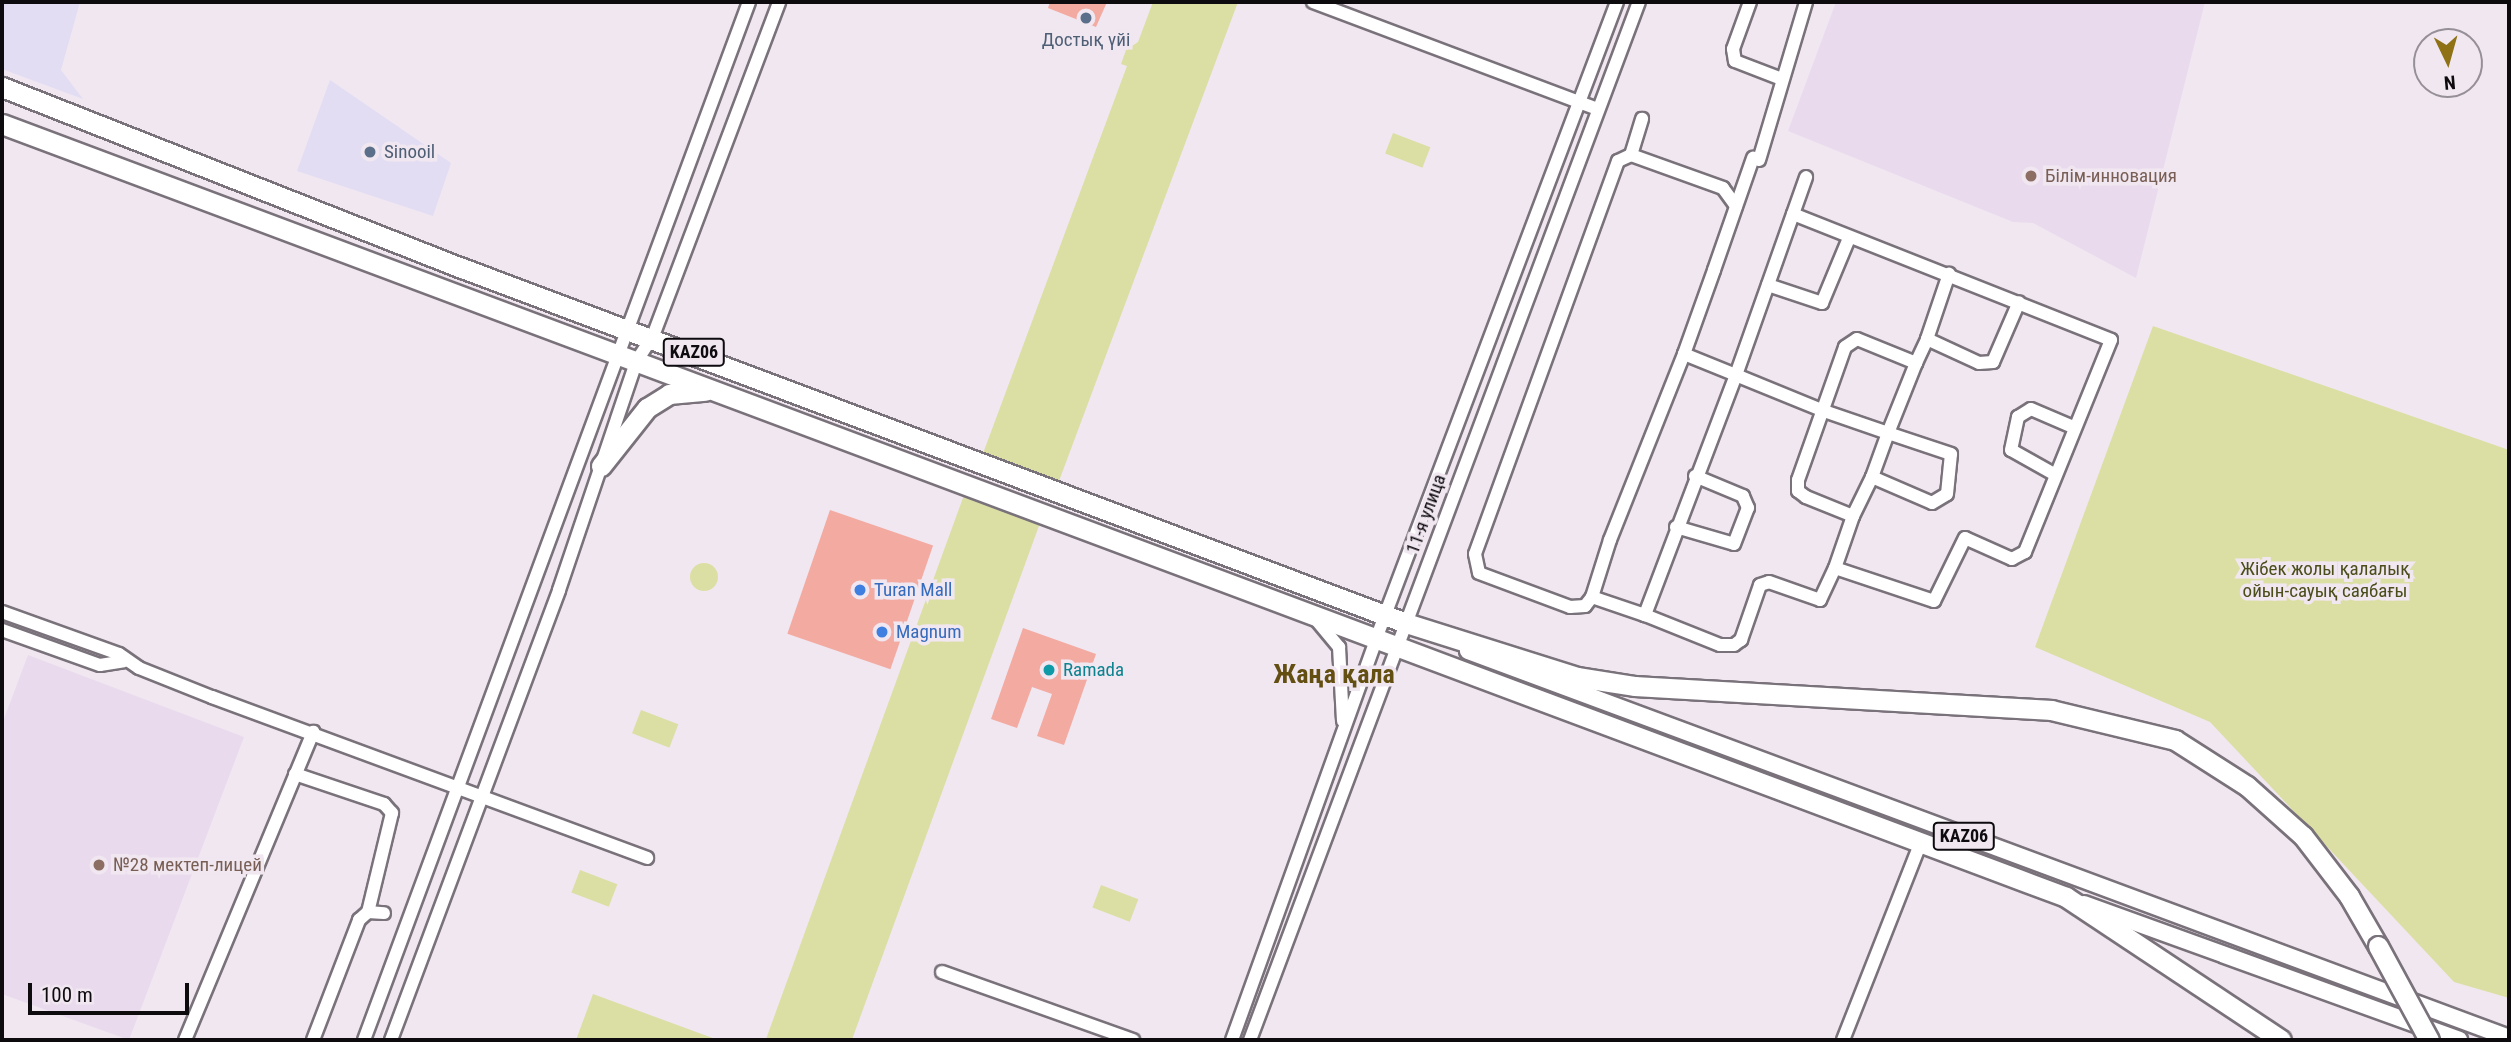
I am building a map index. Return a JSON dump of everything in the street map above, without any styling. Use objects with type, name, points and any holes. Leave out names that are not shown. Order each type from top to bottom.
[{"type":"highway","name":"KАZ06","points":[[2,88],[462,268],[653,337],[1414,626],[1577,677],[1635,685],[2051,710],[2175,740],[2247,786],[2303,836],[2349,896],[2429,1040]]},
{"type":"highway","name":"KАZ06","points":[[2,124],[2066,897],[2281,1040]]},
{"type":"highway","points":[[601,466],[648,408],[665,397],[688,390],[718,391]]},
{"type":"main road","name":"KАZ06","points":[[1414,626],[1500,664],[2509,1038]]},
{"type":"main road","name":"KАZ06","points":[[2066,897],[2459,1040]]},
{"type":"street","points":[[364,1040],[626,327],[749,2]]},
{"type":"street","points":[[391,1040],[601,466],[636,362],[653,337],[779,2]]},
{"type":"street","points":[[1313,2],[1598,109]]},
{"type":"street","name":"11-я улица","points":[[1232,1040],[1376,639],[1617,2]]},
{"type":"street","name":"11-я улица","points":[[1250,1040],[1399,648],[1414,626],[1598,109],[1639,2]]},
{"type":"street","points":[[1750,2],[1733,49],[1735,61],[1779,78]]},
{"type":"street","points":[[1736,206],[1723,188],[1631,155],[1618,161],[1475,554],[1479,573],[1570,607],[1585,606],[1592,597],[1684,354],[1736,206],[1756,159],[1779,78],[1806,2]]},
{"type":"street","points":[[1631,155],[1642,119]]},
{"type":"street","points":[[1645,615],[1695,476],[1736,375],[1806,177]]},
{"type":"street","points":[[1793,214],[2111,340],[2073,427],[2025,552],[2012,559],[1965,538],[1934,601],[1835,568]]},
{"type":"street","points":[[1768,285],[1822,303],[1849,238]]},
{"type":"street","points":[[1592,597],[1720,645],[1734,645],[1741,640],[1760,585],[1769,582],[1820,600],[1927,339],[1949,274]]},
{"type":"street","points":[[1927,339],[1979,363],[1993,362],[2019,302]]},
{"type":"street","points":[[1853,516],[1798,491],[1850,341],[1916,363]]},
{"type":"street","points":[[1684,354],[1824,411],[1951,454],[1953,472],[1947,494],[1932,503],[1871,477]]},
{"type":"street","points":[[2054,474],[2011,450],[2018,417],[2031,410],[2073,427]]},
{"type":"street","points":[[1676,527],[1734,544],[1748,508],[1743,496],[1695,476]]},
{"type":"street","points":[[2,612],[118,654],[124,661],[647,858]]},
{"type":"street","points":[[1307,612],[1339,647],[1343,730]]},
{"type":"street","points":[[2,630],[100,665],[124,661]]},
{"type":"street","points":[[185,1040],[313,732]]},
{"type":"street","points":[[295,774],[384,804],[392,813],[368,912],[359,920],[313,1040]]},
{"type":"street","points":[[1843,1040],[1921,842]]},
{"type":"street","points":[[368,912],[384,913]]},
{"type":"street","points":[[942,972],[1133,1040]]},
{"type":"shaded area","points":[[2,2],[80,2],[61,70],[83,99],[2,69]]},
{"type":"shaded area","name":"Білім-инновация","points":[[1836,2],[2205,2],[2136,278],[2033,223],[2013,222],[1788,131]]},
{"type":"shaded area","points":[[330,80],[451,163],[433,216],[297,171]]},
{"type":"shaded area","name":"№28 мектеп-лицей","points":[[28,655],[244,737],[129,1040],[2,994],[2,724]]},
{"type":"green space","points":[[1153,2],[1238,2],[1059,481],[982,456],[1127,66],[1121,64],[1126,50],[1138,42]]},
{"type":"green space","points":[[1393,133],[1430,147],[1422,168],[1385,154]]},
{"type":"green space","name":"Жібек жолы қалалық ойын-сауық саябағы","points":[[2153,326],[2509,450],[2509,998],[2454,982],[2210,722],[2035,647]]},
{"type":"green space","points":[[964,495],[1040,523],[852,1040],[766,1040]]},
{"type":"green space","points":[[704,563],[714,567],[718,577],[714,587],[704,591],[694,587],[690,577],[694,567]]},
{"type":"green space","points":[[641,710],[678,724],[669,748],[632,733]]},
{"type":"green space","points":[[580,870],[617,884],[609,907],[571,892]]},
{"type":"green space","points":[[1101,885],[1138,899],[1130,922],[1092,907]]},
{"type":"green space","points":[[593,994],[718,1040],[576,1040]]},
{"type":"building","name":"Достық үйі","points":[[1050,2],[1107,2],[1096,27],[1048,8]]},
{"type":"building","name":"Turan Mall","points":[[830,510],[933,545],[890,669],[787,634]]},
{"type":"building","name":"Ramada","points":[[1023,628],[1096,654],[1064,745],[1037,736],[1052,694],[1032,687],[1017,728],[991,719]]},
{"type":"place","name":"Достық үйі","points":[[1086,18]]},
{"type":"place","name":"Sinooil","points":[[370,152]]},
{"type":"place","name":"Білім-инновация","points":[[2031,176]]},
{"type":"place","name":"Turan Mall","points":[[860,590]]},
{"type":"place","name":"Magnum","points":[[882,632]]},
{"type":"place","name":"Ramada","points":[[1049,670]]},
{"type":"place","name":"№28 мектеп-лицей","points":[[99,865]]},
{"type":"district","name":"Жаңа қала","points":[[1334,675]]}]
